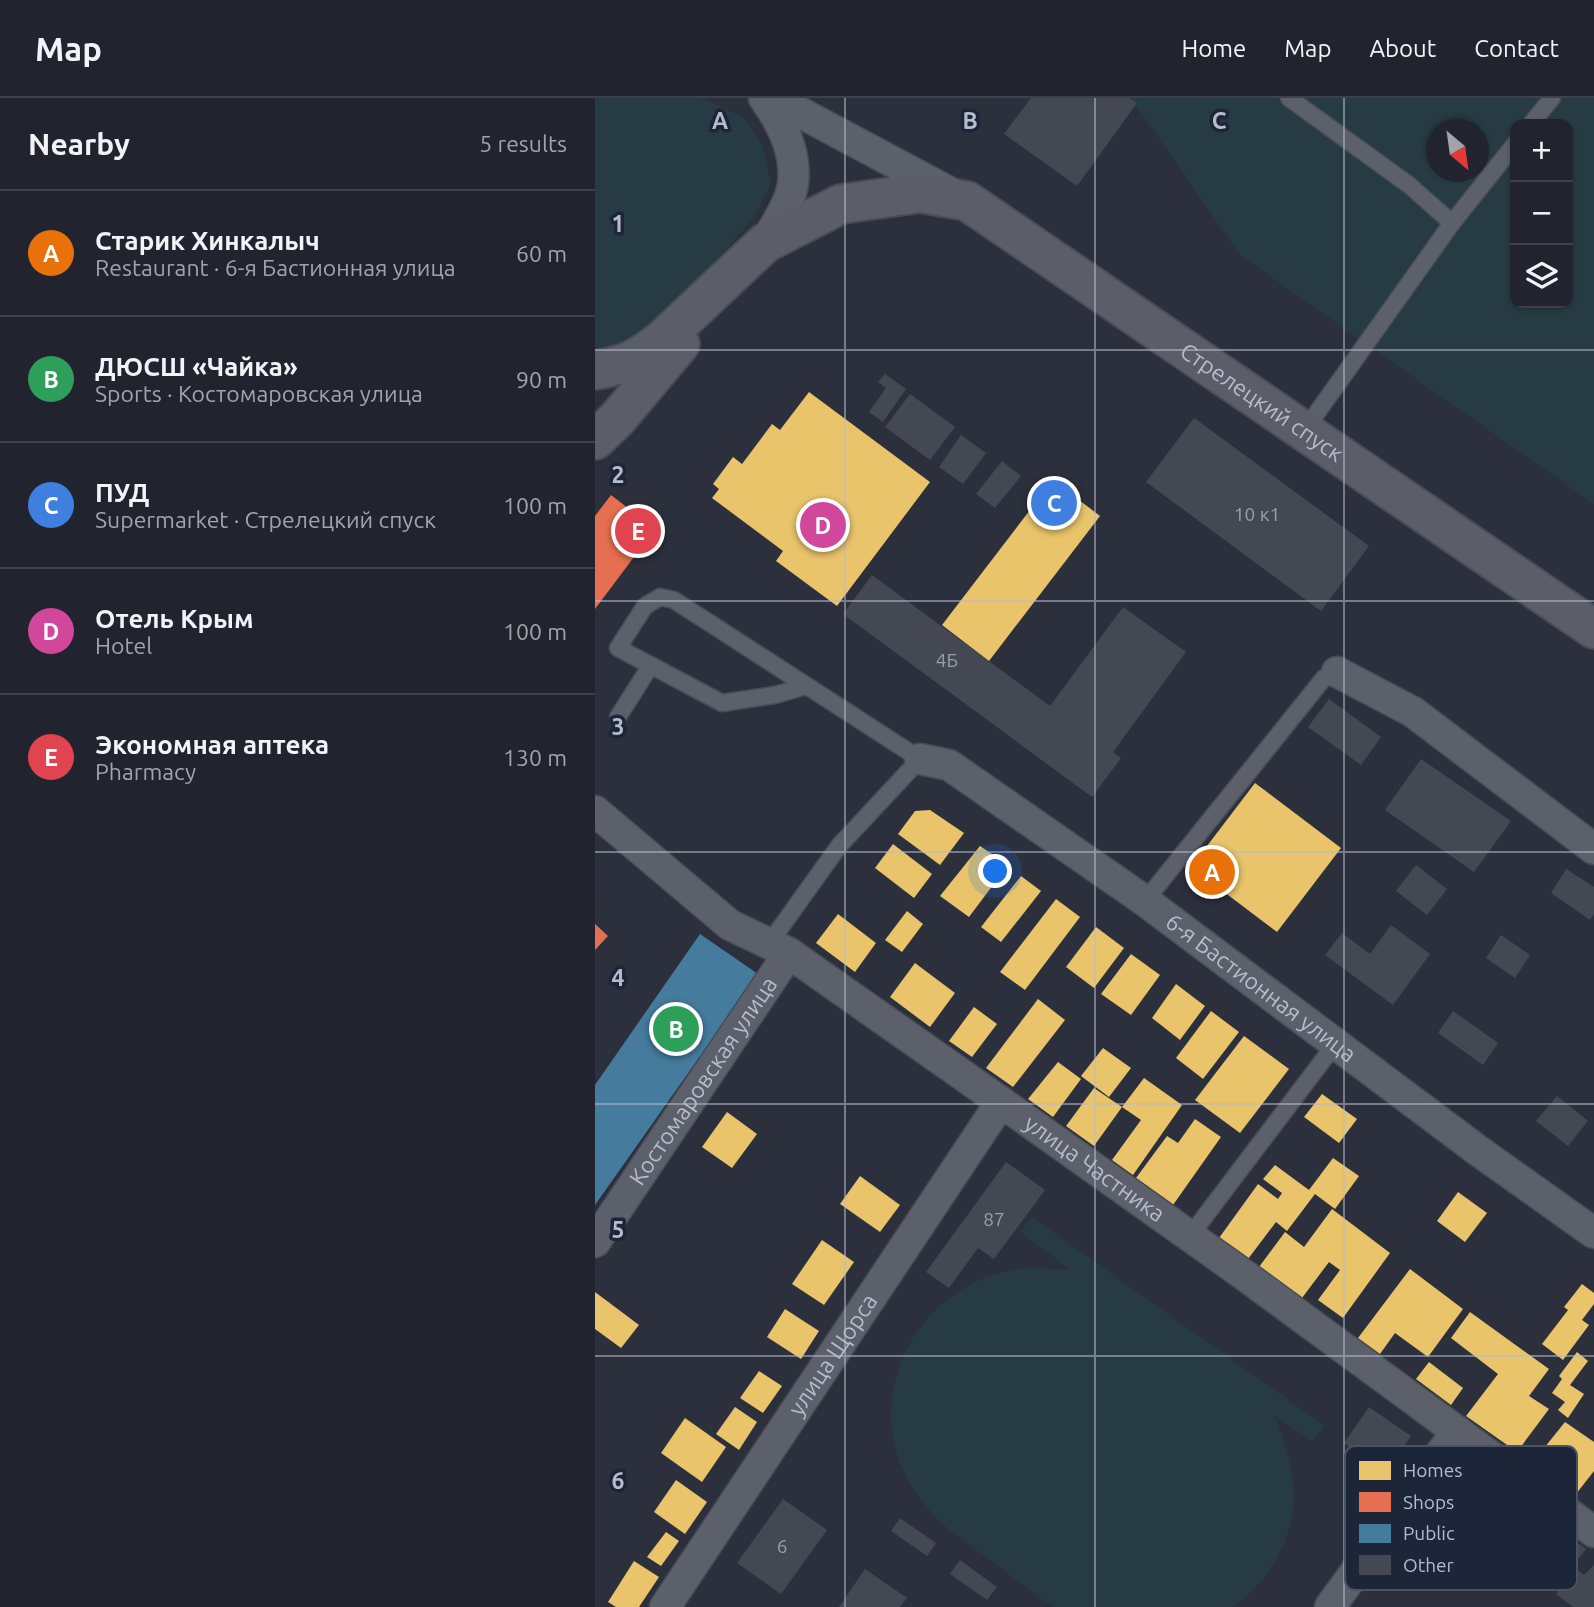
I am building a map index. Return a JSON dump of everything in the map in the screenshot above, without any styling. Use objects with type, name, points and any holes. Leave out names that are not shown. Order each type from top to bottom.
[{"type":"main road","name":"Стрелецкий спуск","points":[[765,243],[841,204],[920,193],[967,201],[1594,629]]},
{"type":"main road","points":[[595,370],[624,365],[661,341],[765,243]]},
{"type":"main road","points":[[595,440],[617,418],[765,243]]},
{"type":"street","points":[[764,98],[789,142],[793,184],[783,210],[765,243]]},
{"type":"street","points":[[773,98],[967,201]]},
{"type":"street","points":[[1337,672],[1413,712],[1594,849]]},
{"type":"street","name":"6-я Бастионная улица","points":[[920,759],[949,765],[1145,901],[1480,1152],[1594,1233]]},
{"type":"street","name":"улица Частника","points":[[595,811],[730,925],[778,949],[1001,1102],[1477,1446]]},
{"type":"street","name":"Костомаровская улица","points":[[595,1242],[778,949]]},
{"type":"street","name":"улица Щорса","points":[[665,1607],[1001,1102]]},
{"type":"street","points":[[1446,1446],[1457,1431]]},
{"type":"street","name":"улица Частника","points":[[1577,1519],[1594,1532]]},
{"type":"street","points":[[1330,1607],[1345,1586]]},
{"type":"lane","points":[[1289,98],[1409,185],[1452,223]]},
{"type":"lane","points":[[1535,119],[1552,98]]},
{"type":"lane","points":[[1304,431],[1452,223],[1510,150]]},
{"type":"lane","points":[[1304,431],[1367,342]]},
{"type":"lane","points":[[778,949],[839,846],[920,759],[674,600],[660,597],[645,606],[618,648],[722,703],[775,695],[806,686]]},
{"type":"lane","points":[[618,717],[651,665]]},
{"type":"lane","points":[[1145,901],[1324,678],[1337,672]]},
{"type":"lane","points":[[1190,1236],[1336,1043]]},
{"type":"shaded area","points":[[595,98],[702,98],[746,119],[763,147],[771,184],[754,218],[661,322],[634,340],[595,348]]},
{"type":"shaded area","points":[[1131,98],[1594,98],[1594,504],[1240,255]]},
{"type":"shaded area","points":[[1032,1217],[1325,1426],[1313,1441],[1275,1416],[1289,1459],[1294,1498],[1292,1517],[1278,1556],[1265,1576],[1249,1594],[1234,1605],[1056,1607],[1037,1596],[948,1528],[924,1503],[910,1483],[900,1463],[891,1419],[892,1396],[907,1349],[939,1307],[984,1278],[1018,1269],[1071,1270],[1020,1232]]},
{"type":"building: Homes","points":[[809,392],[930,482],[837,606],[776,561],[783,551],[712,498],[719,489],[713,484],[733,457],[742,464],[772,424],[780,430]]},
{"type":"building: Homes","points":[[1053,480],[1100,516],[989,661],[942,625]]},
{"type":"building: Homes","points":[[1255,783],[1341,848],[1277,932],[1191,867]]},
{"type":"building: Homes","points":[[930,810],[964,833],[940,865],[898,834],[915,811]]},
{"type":"building: Homes","points":[[893,844],[932,874],[914,898],[875,868]]},
{"type":"building: Homes","points":[[980,846],[1008,865],[969,917],[940,896]]},
{"type":"building: Homes","points":[[1021,876],[1041,891],[1001,942],[981,927]]},
{"type":"building: Homes","points":[[1056,899],[1080,917],[1025,990],[1000,972]]},
{"type":"building: Homes","points":[[907,911],[923,924],[902,952],[885,940]]},
{"type":"building: Homes","points":[[838,914],[876,943],[855,972],[816,943]]},
{"type":"building: Homes","points":[[1096,927],[1124,948],[1094,988],[1066,967]]},
{"type":"building: Homes","points":[[1131,954],[1160,975],[1131,1015],[1101,994]]},
{"type":"building: Homes","points":[[915,963],[955,993],[930,1027],[890,997]]},
{"type":"building: Homes","points":[[1176,984],[1205,1006],[1180,1040],[1152,1018]]},
{"type":"building: Homes","points":[[1038,999],[1065,1020],[1013,1087],[986,1068]]},
{"type":"building: Homes","points":[[974,1007],[997,1024],[972,1057],[949,1041]]},
{"type":"building: Homes","points":[[1211,1011],[1239,1032],[1203,1079],[1176,1058]]},
{"type":"building: Homes","points":[[1244,1036],[1289,1069],[1240,1133],[1195,1100]]},
{"type":"building: Homes","points":[[1103,1048],[1131,1068],[1109,1097],[1081,1076]]},
{"type":"building: Homes","points":[[1058,1062],[1081,1079],[1053,1117],[1028,1099]]},
{"type":"building: Homes","points":[[1144,1078],[1182,1105],[1133,1175],[1112,1160],[1141,1120],[1122,1107]]},
{"type":"building: Homes","points":[[1094,1088],[1122,1107],[1094,1146],[1066,1126]]},
{"type":"building: Homes","points":[[1322,1094],[1357,1119],[1339,1143],[1304,1117]]},
{"type":"building: Homes","points":[[727,1112],[757,1134],[732,1168],[702,1147]]},
{"type":"building: Homes","points":[[1195,1119],[1221,1137],[1173,1205],[1136,1178],[1167,1136],[1178,1143]]},
{"type":"building: Homes","points":[[1333,1158],[1359,1176],[1335,1209],[1315,1194],[1287,1231],[1276,1222],[1248,1259],[1219,1238],[1258,1184],[1278,1199],[1282,1193],[1263,1179],[1275,1165],[1309,1190]]},
{"type":"building: Homes","points":[[860,1176],[900,1205],[880,1232],[840,1204]]},
{"type":"building: Homes","points":[[1458,1192],[1487,1213],[1465,1242],[1437,1221]]},
{"type":"building: Homes","points":[[1332,1209],[1390,1253],[1343,1318],[1318,1300],[1340,1270],[1329,1262],[1302,1298],[1259,1267],[1285,1232],[1304,1247]]},
{"type":"building: Homes","points":[[822,1240],[854,1262],[824,1305],[792,1284]]},
{"type":"building: Homes","points":[[1410,1269],[1463,1309],[1428,1357],[1395,1333],[1380,1354],[1358,1338]]},
{"type":"building: Homes","points":[[1582,1284],[1594,1293],[1594,1304],[1582,1320],[1589,1325],[1563,1360],[1542,1344],[1568,1310],[1564,1307]]},
{"type":"building: Homes","points":[[595,1292],[639,1325],[621,1348],[595,1329]]},
{"type":"building: Homes","points":[[785,1309],[819,1331],[801,1359],[767,1337]]},
{"type":"building: Homes","points":[[1470,1312],[1549,1369],[1529,1396],[1549,1409],[1521,1446],[1508,1446],[1466,1416],[1498,1374],[1451,1338]]},
{"type":"building: Homes","points":[[1577,1352],[1588,1361],[1570,1385],[1584,1394],[1568,1418],[1558,1410],[1565,1402],[1552,1393],[1562,1379],[1559,1376]]},
{"type":"building: Homes","points":[[1429,1362],[1463,1388],[1451,1405],[1416,1379]]},
{"type":"building: Homes","points":[[759,1371],[782,1386],[763,1413],[740,1398]]},
{"type":"building: Homes","points":[[735,1407],[757,1422],[739,1450],[716,1434]]},
{"type":"building: Homes","points":[[685,1418],[726,1447],[702,1482],[661,1453]]},
{"type":"building: Homes","points":[[1565,1422],[1594,1442],[1594,1471],[1577,1493],[1577,1446],[1546,1446]]},
{"type":"building: Homes","points":[[676,1480],[707,1502],[685,1534],[654,1512]]},
{"type":"building: Homes","points":[[666,1532],[679,1541],[661,1566],[647,1557]]},
{"type":"building: Homes","points":[[634,1561],[659,1577],[639,1607],[616,1607],[608,1602]]},
{"type":"building: Shops","points":[[611,495],[655,529],[595,609],[595,516]]},
{"type":"building: Shops","points":[[595,924],[608,936],[595,950]]},
{"type":"building: Public","points":[[700,934],[758,974],[595,1205],[595,1085]]},
{"type":"building: Other","points":[[1031,98],[1130,98],[1137,103],[1077,186],[1004,134]]},
{"type":"building: Other","points":[[885,374],[906,389],[883,422],[869,412],[886,388],[878,382]]},
{"type":"building: Other","points":[[910,394],[955,427],[930,460],[885,427]]},
{"type":"building: Other","points":[[1194,418],[1369,546],[1321,611],[1146,482]]},
{"type":"building: Other","points":[[961,435],[986,453],[963,484],[939,467]]},
{"type":"building: Other","points":[[1002,461],[1021,476],[995,508],[976,494]]},
{"type":"building: Other","points":[[872,575],[1050,706],[1123,607],[1186,652],[1113,752],[1121,758],[1092,797],[843,614]]},
{"type":"building: Other","points":[[1329,699],[1381,737],[1361,765],[1308,727]]},
{"type":"building: Other","points":[[1421,759],[1511,821],[1474,872],[1385,810]]},
{"type":"building: Other","points":[[1416,865],[1447,889],[1427,915],[1396,891]]},
{"type":"building: Other","points":[[1566,869],[1594,887],[1594,914],[1590,920],[1551,893]]},
{"type":"building: Other","points":[[1391,925],[1430,954],[1393,1005],[1325,955],[1342,933],[1370,954]]},
{"type":"building: Other","points":[[1501,935],[1530,955],[1515,978],[1486,958]]},
{"type":"building: Other","points":[[1453,1011],[1498,1043],[1483,1065],[1438,1033]]},
{"type":"building: Other","points":[[1557,1096],[1588,1121],[1568,1146],[1536,1121]]},
{"type":"building: Other","points":[[1006,1162],[1045,1190],[994,1259],[978,1248],[949,1288],[926,1272]]},
{"type":"building: Other","points":[[1369,1407],[1411,1436],[1404,1446],[1348,1446],[1344,1443]]},
{"type":"building: Other","points":[[783,1499],[827,1530],[781,1594],[737,1563]]},
{"type":"building: Other","points":[[900,1518],[936,1543],[927,1556],[891,1531]]},
{"type":"building: Other","points":[[1577,1542],[1586,1549],[1577,1560]]},
{"type":"building: Other","points":[[960,1560],[997,1587],[987,1600],[950,1574]]},
{"type":"building: Other","points":[[1594,1565],[1594,1607],[1573,1607],[1556,1594],[1559,1590],[1577,1590],[1577,1570],[1584,1575]]},
{"type":"building: Other","points":[[865,1569],[907,1598],[900,1607],[839,1607]]},
{"type":"place","name":"ПУД","points":[[1054,503]]},
{"type":"place","name":"Отель Крым","points":[[823,525]]},
{"type":"place","name":"Экономная аптека","points":[[638,531]]},
{"type":"place","name":"Старик Хинкалыч","points":[[1212,872]]},
{"type":"place","name":"ДЮСШ «Чайка»","points":[[676,1029]]}]
